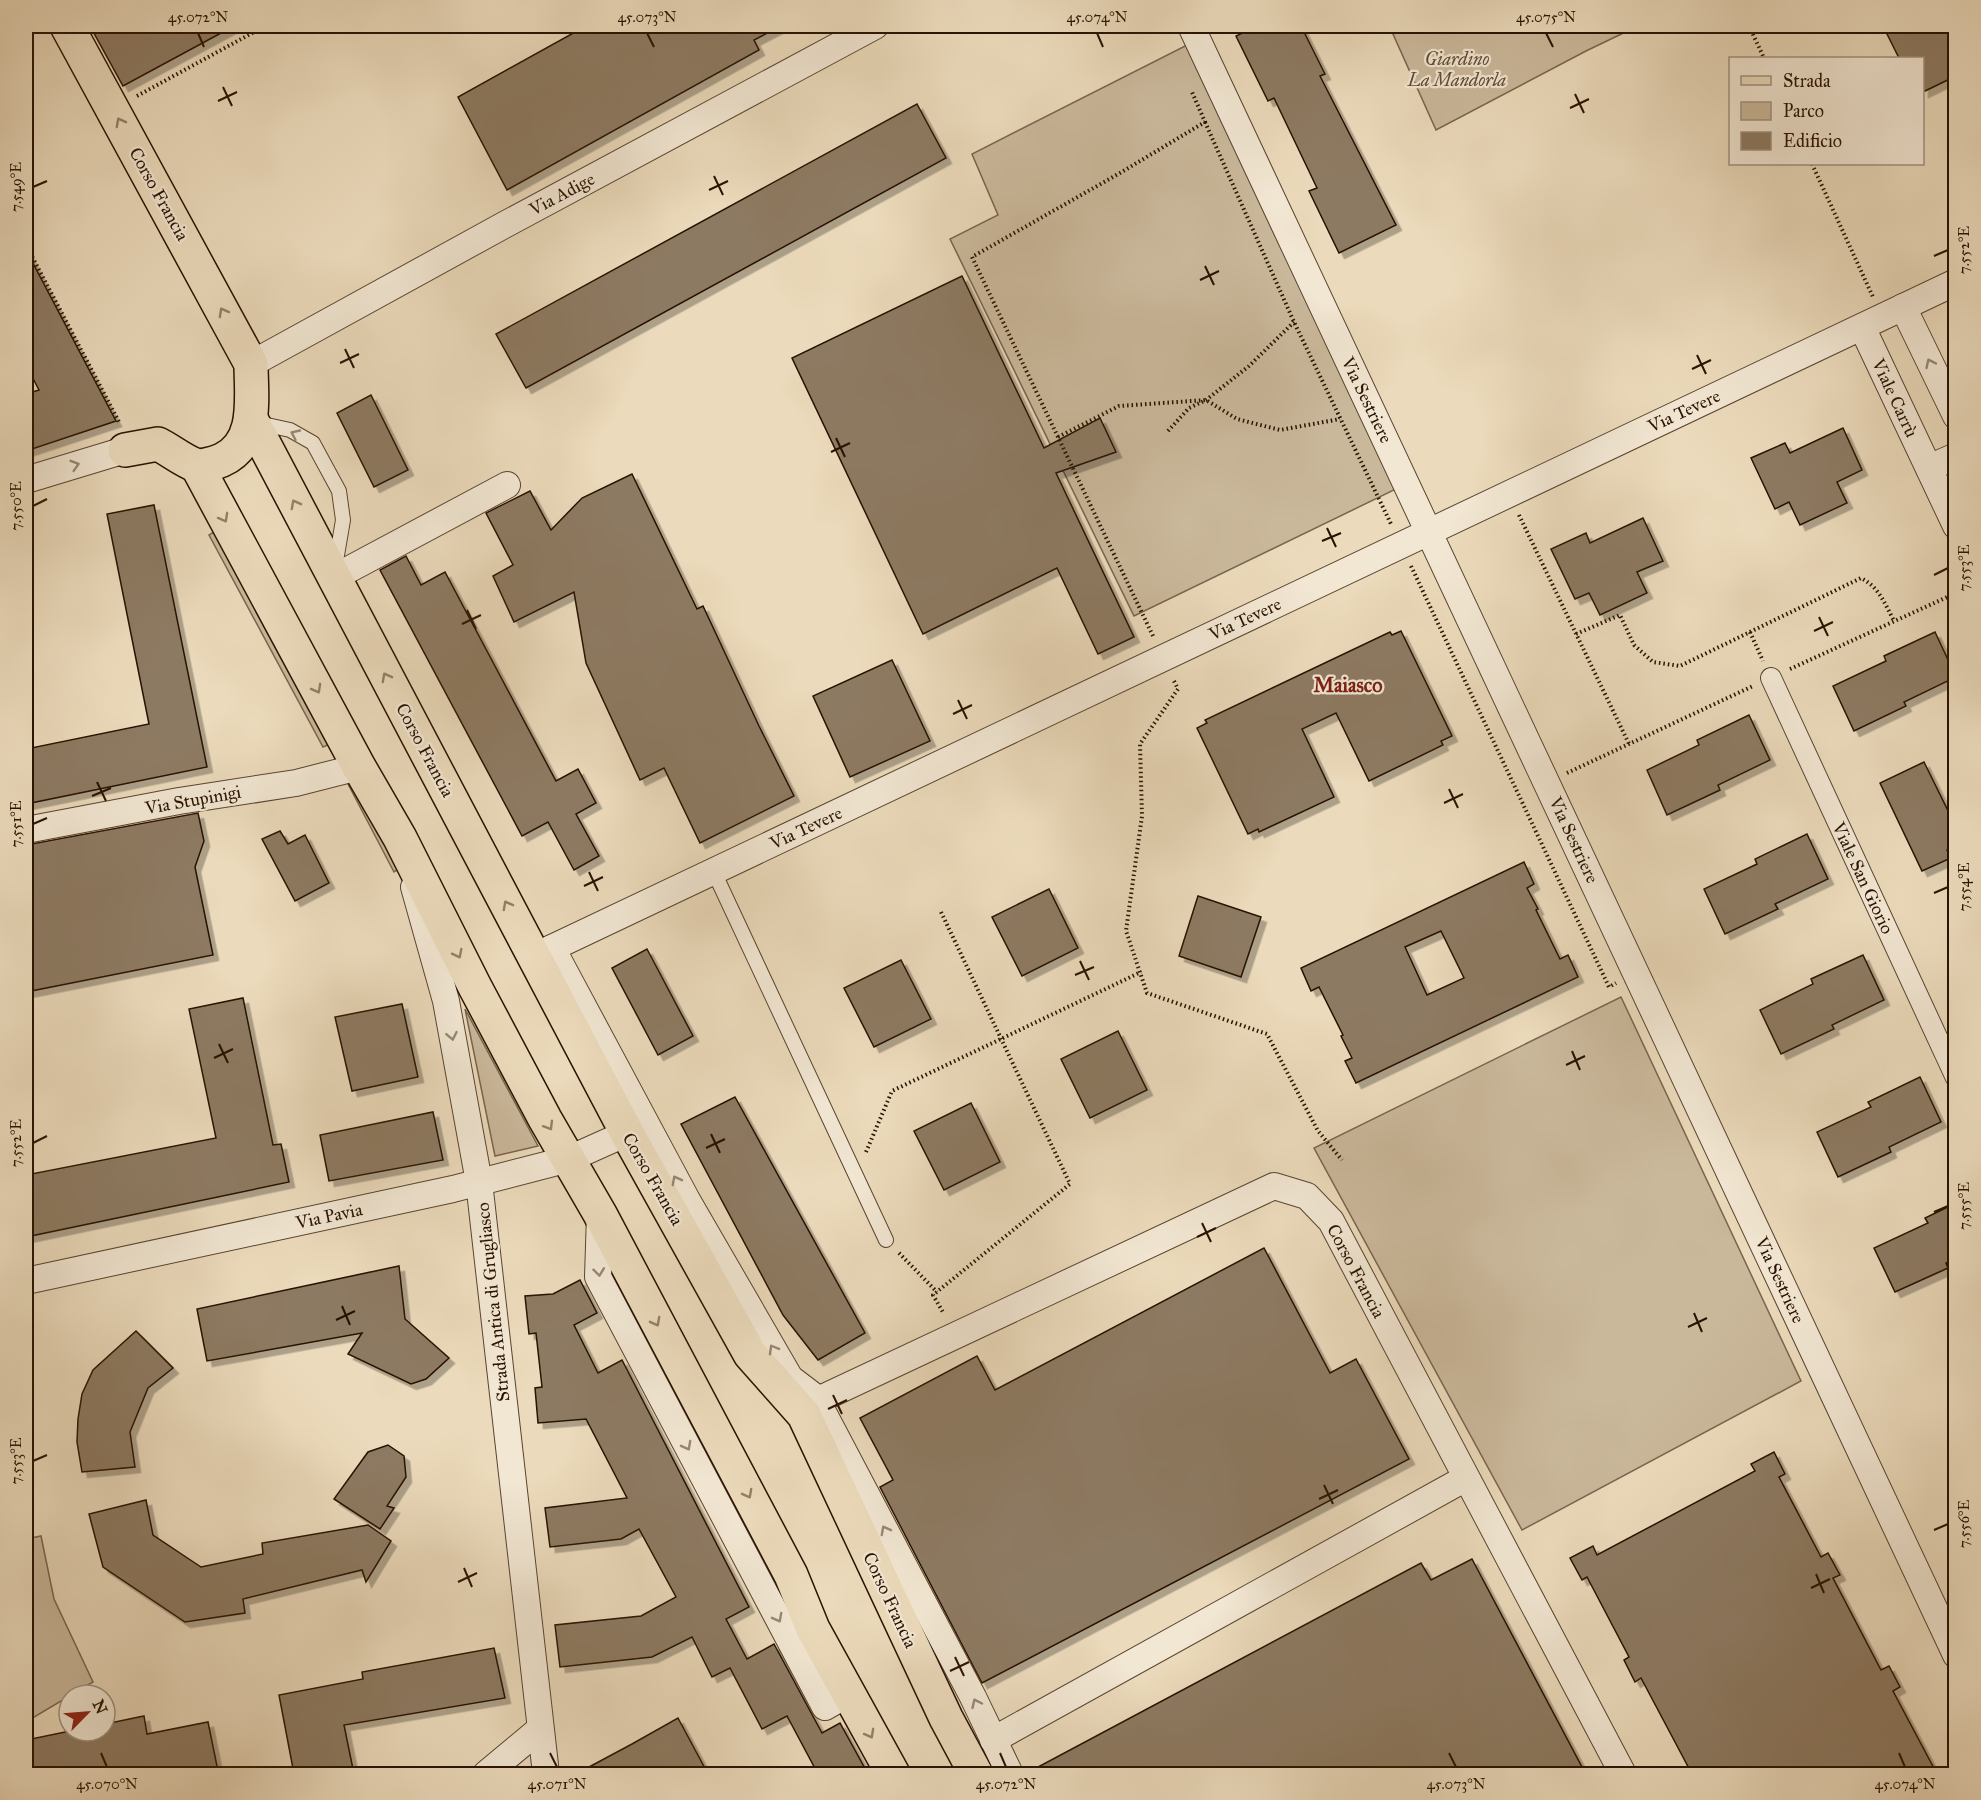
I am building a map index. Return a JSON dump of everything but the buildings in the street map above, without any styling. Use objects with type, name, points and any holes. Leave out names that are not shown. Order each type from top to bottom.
[{"type":"main road","name":"Corso Francia","points":[[67,26],[251,364]]},
{"type":"main road","points":[[197,466],[217,462],[230,456],[244,439],[252,421],[251,364]]},
{"type":"main road","name":"Corso Francia","points":[[252,421],[333,578],[543,952],[627,1132],[750,1354],[804,1414],[946,1718],[976,1774]]},
{"type":"main road","points":[[124,450],[158,444],[197,466],[359,767],[400,838],[545,1119],[600,1214],[791,1575],[813,1629],[893,1774]]},
{"type":"street","name":"Via Adige","points":[[251,364],[516,218],[875,26]]},
{"type":"street","name":"Via Sestriere","points":[[1191,26],[1956,1654]]},
{"type":"street","name":"Via Tevere","points":[[543,952],[1956,282]]},
{"type":"street","points":[[1903,307],[1956,416]]},
{"type":"street","name":"Viale Carrù","points":[[1862,327],[1956,526]]},
{"type":"street","points":[[26,480],[124,450]]},
{"type":"street","points":[[1929,468],[1956,456]]},
{"type":"street","points":[[333,578],[507,485]]},
{"type":"street","name":"Viale San Giorio","points":[[1771,678],[1956,1078]]},
{"type":"street","name":"Via Stupinigi","points":[[26,830],[179,801],[296,783],[359,767]]},
{"type":"street","name":"Strada Antica di Grugliasco","points":[[400,838],[446,1001],[479,1182],[546,1774]]},
{"type":"street","name":"Corso Francia","points":[[543,952],[790,1378],[815,1397],[973,1697],[1011,1774]]},
{"type":"street","points":[[446,1001],[475,987]]},
{"type":"street","name":"Via Pavia","points":[[26,1281],[479,1182],[569,1159],[627,1132]]},
{"type":"street","name":"Corso Francia","points":[[816,1401],[1274,1186],[1307,1196],[1331,1221],[1623,1774]]},
{"type":"street","points":[[993,1740],[1466,1478]]},
{"type":"street","points":[[486,1774],[540,1729]]},
{"type":"lane","points":[[252,421],[290,430],[313,443],[339,491],[343,520],[333,578]]},
{"type":"lane","points":[[714,872],[886,1240]]},
{"type":"path","points":[[113,109],[265,26]]},
{"type":"path","points":[[1749,26],[1764,57]]},
{"type":"path","points":[[1191,90],[1205,122],[972,257],[1178,689],[1140,744],[1142,816],[1126,931],[1147,993],[1267,1034],[1318,1131],[1342,1160]]},
{"type":"path","points":[[26,245],[120,426],[124,450]]},
{"type":"path","points":[[1168,431],[1189,408],[1206,400],[1249,366],[1294,322]]},
{"type":"path","points":[[1058,436],[1119,406],[1206,400],[1237,419],[1280,430],[1340,418]]},
{"type":"path","points":[[1509,494],[1629,744]]},
{"type":"path","points":[[1576,634],[1620,615],[1634,645],[1653,662],[1680,666],[1861,578],[1872,583],[1883,598],[1894,621]]},
{"type":"path","points":[[1750,632],[1771,678]]},
{"type":"path","points":[[941,912],[1071,1184],[933,1295],[956,1335]]},
{"type":"path","points":[[855,1174],[882,1118],[892,1091],[1140,972]]},
{"type":"path","points":[[886,1240],[937,1292]]},
{"type":"green space","name":"Giardino La Mandorla","points":[[1410,26],[1638,26],[1436,130],[1393,34]]},
{"type":"green space","points":[[1191,43],[1396,489],[1134,616],[950,239],[998,215],[972,154]]},
{"type":"green space","points":[[220,528],[337,741],[323,747],[209,535]]},
{"type":"green space","points":[[360,780],[407,864],[394,872],[348,784]]},
{"type":"green space","points":[[1621,997],[1801,1381],[1522,1530],[1314,1148]]},
{"type":"green space","points":[[465,1009],[538,1146],[495,1156]]},
{"type":"green space","points":[[41,1536],[54,1599],[93,1682],[57,1683],[57,1703],[26,1722],[26,1539]]},
{"type":"district","name":"Maiasco","points":[[1348,685]]}]
